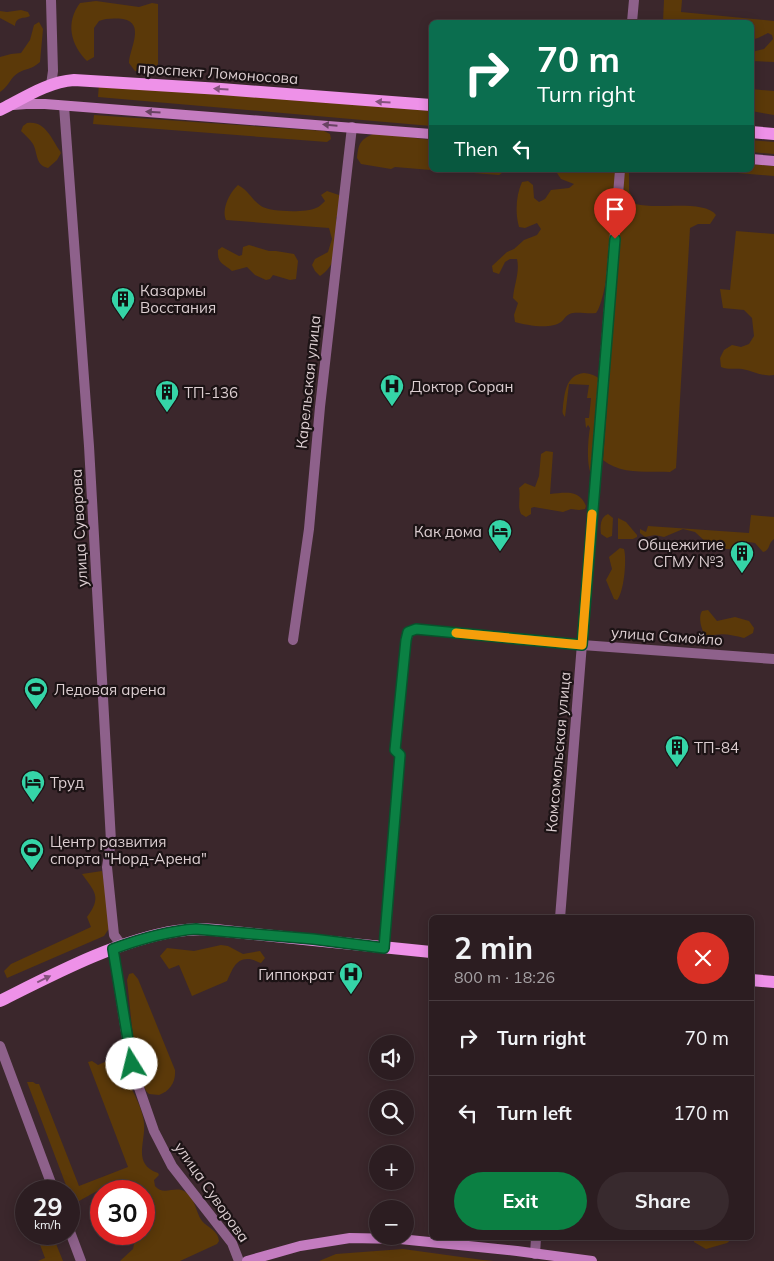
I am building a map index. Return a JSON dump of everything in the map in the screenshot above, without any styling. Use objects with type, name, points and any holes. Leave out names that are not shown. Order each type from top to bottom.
[{"type":"main road","name":"проспект Ломоносова","points":[[4,108],[51,84],[63,81],[95,80],[429,106]]},
{"type":"main road","name":"проспект Ломоносова","points":[[4,108],[26,104],[64,106],[429,134]]},
{"type":"main road","points":[[754,132],[774,134]]},
{"type":"main road","points":[[754,159],[774,161]]},
{"type":"main road","points":[[0,1001],[49,976],[118,948],[177,930],[196,929],[313,939],[429,952]]},
{"type":"main road","points":[[754,980],[774,982]]},
{"type":"main road","points":[[247,1261],[300,1246],[350,1238],[400,1239],[592,1261]]},
{"type":"street","points":[[51,0],[53,71],[51,84]]},
{"type":"street","points":[[632,20],[634,0]]},
{"type":"street","name":"улица Суворова","points":[[64,106],[89,446],[111,840],[106,867],[132,1064]]},
{"type":"street","name":"Карельская улица","points":[[293,640],[309,529],[320,407],[352,127]]},
{"type":"street","name":"Комсомольская улица","points":[[560,915],[620,172]]},
{"type":"street","name":"улица Самойло","points":[[384,948],[400,755],[395,750],[408,632],[416,629],[582,645],[774,659]]},
{"type":"street","points":[[0,1046],[50,1180]]},
{"type":"street","name":"улица Суворова","points":[[138,1084],[154,1130],[172,1166],[232,1243],[239,1261]]},
{"type":"street","points":[[535,1254],[536,1240]]},
{"type":"street","points":[[75,1245],[81,1261]]},
{"type":"shaded area","points":[[664,0],[682,0],[681,12],[774,21],[774,62],[754,61],[754,51],[764,49],[773,39],[772,35],[768,33],[754,39],[754,20],[663,20]]},
{"type":"shaded area","points":[[96,1],[139,7],[152,3],[158,4],[158,64],[156,66],[151,70],[139,72],[135,71],[129,63],[135,31],[134,26],[130,22],[123,19],[99,21],[94,28],[94,57],[87,61],[81,55],[72,34],[73,18],[80,3]]},
{"type":"shaded area","points":[[21,10],[28,12],[30,16],[19,19],[15,26],[0,18],[0,11]]},
{"type":"shaded area","points":[[39,22],[43,29],[40,62],[15,75],[0,92],[0,57],[21,53],[30,40],[34,25]]},
{"type":"shaded area","points":[[99,83],[429,111],[429,126],[98,97]]},
{"type":"shaded area","points":[[754,89],[774,91],[774,115],[754,112]]},
{"type":"shaded area","points":[[94,115],[324,131],[330,134],[331,139],[327,142],[93,124]]},
{"type":"shaded area","points":[[27,123],[38,124],[43,127],[61,153],[57,160],[48,168],[41,164],[35,147],[21,131]]},
{"type":"shaded area","points":[[375,133],[429,140],[429,170],[395,167],[391,169],[361,164],[357,158],[360,145],[366,138]]},
{"type":"shaded area","points":[[754,140],[774,142],[774,154],[754,152]]},
{"type":"shaded area","points":[[754,164],[774,166],[774,176],[726,172],[754,172]]},
{"type":"shaded area","points":[[461,172],[503,172],[499,175]]},
{"type":"shaded area","points":[[556,172],[614,172],[617,179],[608,270],[601,304],[596,313],[567,315],[561,322],[551,326],[515,322],[514,315],[518,303],[513,298],[517,274],[517,259],[510,259],[505,262],[499,274],[493,272],[492,266],[524,240],[537,235],[541,229],[537,223],[525,228],[519,227],[517,204],[522,182],[528,181],[533,185],[534,198],[539,202],[545,199],[551,190],[569,188],[574,184],[561,179]]},
{"type":"shaded area","points":[[625,172],[629,172],[629,191],[636,204],[645,206],[701,207],[710,210],[716,215],[710,224],[698,224],[690,228],[676,468],[670,472],[626,470],[610,465],[603,460],[621,216],[628,215],[630,212],[626,202],[623,181]]},
{"type":"shaded area","points":[[238,185],[261,206],[279,211],[311,210],[325,201],[321,195],[327,191],[339,195],[342,207],[336,218],[337,250],[331,265],[326,271],[320,276],[312,265],[315,259],[328,252],[332,239],[329,228],[226,220],[225,206]]},
{"type":"shaded area","points":[[736,231],[774,234],[774,375],[721,367],[720,358],[724,350],[732,345],[741,347],[749,344],[754,336],[752,318],[744,310],[723,308],[720,289],[730,290]]},
{"type":"shaded area","points":[[249,245],[269,251],[294,254],[298,261],[296,279],[290,280],[273,275],[270,279],[266,280],[255,275],[247,267],[232,271],[223,265],[218,258],[218,250],[222,247],[239,256],[242,255],[243,247]]},
{"type":"shaded area","points":[[584,373],[600,379],[607,394],[592,475],[588,460],[590,428],[588,425],[586,428],[585,418],[589,418],[591,398],[587,398],[589,385],[569,384],[565,417],[562,412],[565,395],[570,381],[578,374]]},
{"type":"shaded area","points":[[546,451],[553,452],[550,494],[575,494],[583,501],[586,506],[585,509],[571,509],[563,512],[534,507],[531,508],[531,514],[526,517],[521,514],[519,508],[519,488],[525,483],[535,487],[539,476],[541,454]]},
{"type":"shaded area","points":[[608,514],[613,518],[612,536],[607,538],[601,534],[601,525],[603,517]]},
{"type":"shaded area","points":[[751,515],[774,517],[774,539],[768,549],[763,552],[755,543],[749,542],[741,549],[723,549],[707,543],[695,532],[683,529],[664,537],[655,535],[645,537],[640,533],[640,529],[646,532],[648,526],[749,533]]},
{"type":"shaded area","points":[[618,518],[626,522],[637,537],[633,539],[618,539]]},
{"type":"shaded area","points":[[620,548],[624,549],[625,568],[623,583],[617,600],[614,599],[606,580],[612,569],[609,557]]},
{"type":"shaded area","points":[[708,610],[717,621],[735,617],[749,621],[754,628],[753,633],[744,638],[726,634],[706,636],[701,627],[700,617],[702,611]]},
{"type":"shaded area","points":[[102,871],[112,924],[104,936],[7,978],[4,971],[11,964],[91,927],[87,917],[92,910],[95,895],[82,874]]},
{"type":"shaded area","points":[[221,945],[228,946],[243,954],[260,951],[265,958],[261,963],[250,959],[240,961],[227,981],[192,996],[179,965],[169,969],[160,956],[167,948],[194,951]]},
{"type":"shaded area","points":[[133,973],[138,979],[175,1070],[172,1086],[159,1095],[149,1094],[146,1091],[136,1065],[127,980],[129,974]]},
{"type":"shaded area","points":[[109,1060],[111,1061],[122,1089],[130,1086],[137,1099],[144,1123],[143,1158],[145,1164],[159,1175],[154,1180],[94,1180],[128,1167],[88,1062],[92,1061],[98,1065]]},
{"type":"shaded area","points":[[27,1082],[39,1084],[77,1180],[64,1180]]},
{"type":"shaded area","points":[[90,1182],[90,1195],[80,1200],[80,1186]]},
{"type":"shaded area","points":[[155,1186],[165,1191],[180,1190],[188,1194],[202,1221],[217,1234],[219,1241],[217,1244],[180,1261],[120,1261],[133,1249],[134,1245],[155,1245]]},
{"type":"shaded area","points":[[694,1240],[731,1240],[727,1243],[706,1249],[694,1242]]},
{"type":"shaded area","points":[[40,1245],[56,1245],[63,1261],[38,1261],[45,1258]]},
{"type":"shaded area","points":[[403,1249],[494,1261],[319,1261],[336,1254]]},
{"type":"slow traffic","points":[[456,633],[582,645],[592,514]]},
{"type":"place","name":"Казармы Восстания","points":[[123,320]]},
{"type":"place","name":"Доктор Соран","points":[[392,407]]},
{"type":"place","name":"ТП-136","points":[[167,413]]},
{"type":"place","name":"Как дома","points":[[500,552]]},
{"type":"place","name":"Общежитие СГМУ №3","points":[[742,574]]},
{"type":"place","name":"Ледовая арена","points":[[36,710]]},
{"type":"place","name":"ТП-84","points":[[677,768]]},
{"type":"place","name":"Труд","points":[[33,803]]},
{"type":"place","name":"Центр развития спорта \"Норд-Арена\"","points":[[32,871]]},
{"type":"place","name":"Гиппократ","points":[[351,995]]},
{"type":"route","points":[[132,1064],[113,949],[177,930],[196,929],[313,939],[384,948],[400,755],[395,750],[408,632],[416,629],[582,645],[615,239]]}]
